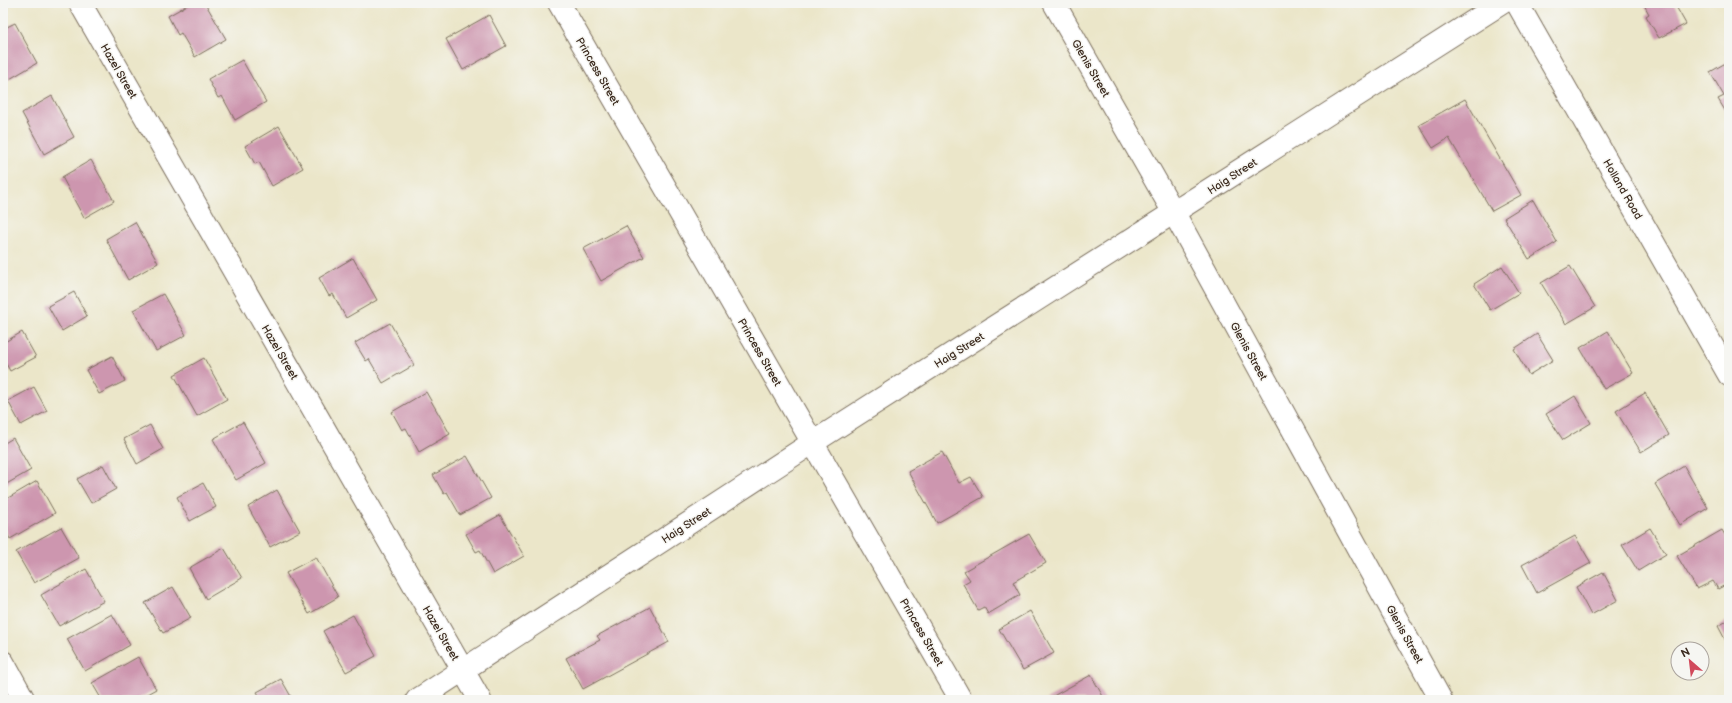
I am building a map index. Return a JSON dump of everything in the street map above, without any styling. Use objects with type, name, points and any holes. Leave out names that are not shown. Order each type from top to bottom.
[{"type":"street","name":"Hazel Street","points":[[80,3],[480,700]]},
{"type":"street","name":"Princess Street","points":[[559,3],[961,700]]},
{"type":"street","name":"Glenis Street","points":[[1054,3],[1174,213],[1441,700]]},
{"type":"street","name":"Haig Street","points":[[417,700],[812,443],[1502,3]]},
{"type":"street","name":"Holland Road","points":[[1517,3],[1729,376]]},
{"type":"street","points":[[3,662],[24,700]]},
{"type":"building","points":[[191,3],[205,3],[226,39],[195,57],[181,33],[178,35],[168,16]]},
{"type":"building","points":[[1643,3],[1674,3],[1686,24],[1659,38],[1646,16],[1649,14]]},
{"type":"building","points":[[489,15],[506,46],[463,70],[446,39]]},
{"type":"building","points":[[15,23],[37,63],[8,80],[3,72],[3,29]]},
{"type":"building","points":[[242,60],[266,102],[235,120],[222,96],[218,98],[208,79]]},
{"type":"building","points":[[1729,61],[1729,117],[1718,99],[1724,96],[1710,72]]},
{"type":"building","points":[[52,96],[74,137],[44,154],[22,113]]},
{"type":"building","points":[[1465,99],[1521,195],[1492,211],[1449,138],[1433,148],[1419,125]]},
{"type":"building","points":[[279,126],[303,168],[272,186],[259,162],[255,164],[245,146]]},
{"type":"building","points":[[91,160],[114,201],[84,218],[62,177]]},
{"type":"building","points":[[1533,200],[1557,242],[1529,259],[1504,218]]},
{"type":"building","points":[[135,222],[158,263],[128,280],[106,239]]},
{"type":"building","points":[[626,226],[644,257],[601,281],[583,249]]},
{"type":"building","points":[[353,258],[377,300],[346,318],[333,294],[329,296],[319,278]]},
{"type":"building","points":[[1502,266],[1519,293],[1490,310],[1474,284]]},
{"type":"building","points":[[1570,266],[1595,307],[1566,324],[1541,283]]},
{"type":"building","points":[[74,292],[87,316],[62,331],[48,306]]},
{"type":"building","points":[[163,294],[186,335],[156,351],[133,310]]},
{"type":"building","points":[[390,323],[414,365],[383,383],[369,359],[366,361],[355,343]]},
{"type":"building","points":[[1608,331],[1633,373],[1604,389],[1580,348]]},
{"type":"building","points":[[22,332],[36,357],[10,371],[3,358],[3,343]]},
{"type":"building","points":[[1537,334],[1553,360],[1529,375],[1514,349]]},
{"type":"building","points":[[112,356],[125,381],[99,394],[86,370]]},
{"type":"building","points":[[204,358],[227,399],[197,416],[174,375]]},
{"type":"building","points":[[34,387],[47,411],[21,425],[8,401]]},
{"type":"building","points":[[426,392],[450,434],[419,452],[406,428],[402,430],[392,412]]},
{"type":"building","points":[[1645,393],[1669,435],[1641,452],[1616,411]]},
{"type":"building","points":[[1575,396],[1591,423],[1563,440],[1546,414]]},
{"type":"building","points":[[243,422],[266,463],[236,480],[213,439]]},
{"type":"building","points":[[150,425],[163,449],[137,464],[124,439]]},
{"type":"building","points":[[13,438],[31,470],[3,486],[3,444]]},
{"type":"building","points":[[942,452],[959,483],[971,477],[983,497],[937,523],[908,471]]},
{"type":"building","points":[[467,456],[491,498],[460,515],[447,492],[444,494],[433,475]]},
{"type":"building","points":[[103,465],[116,489],[91,503],[77,479]]},
{"type":"building","points":[[1684,466],[1708,508],[1680,525],[1655,484]]},
{"type":"building","points":[[37,481],[55,513],[10,539],[3,526],[3,501]]},
{"type":"building","points":[[203,483],[216,507],[190,521],[177,497]]},
{"type":"building","points":[[277,490],[300,531],[270,547],[248,507]]},
{"type":"building","points":[[500,515],[524,556],[493,574],[480,550],[476,552],[466,534]]},
{"type":"building","points":[[61,527],[79,558],[34,583],[16,552]]},
{"type":"building","points":[[1650,528],[1666,554],[1638,571],[1622,545]]},
{"type":"building","points":[[1722,530],[1729,542],[1729,583],[1718,589],[1713,581],[1697,589],[1677,556]]},
{"type":"building","points":[[1029,534],[1046,563],[1013,582],[1020,595],[988,614],[984,607],[978,610],[963,584],[970,580],[964,571]]},
{"type":"building","points":[[1575,536],[1591,563],[1537,593],[1522,565]]},
{"type":"building","points":[[224,548],[242,578],[206,599],[189,568]]},
{"type":"building","points":[[316,557],[338,597],[309,614],[286,573]]},
{"type":"building","points":[[86,569],[104,601],[59,626],[41,595]]},
{"type":"building","points":[[1603,572],[1618,600],[1591,615],[1576,587]]},
{"type":"building","points":[[173,587],[191,618],[163,633],[145,603]]},
{"type":"building","points":[[650,607],[669,642],[583,689],[566,658],[600,640],[597,636]]},
{"type":"building","points":[[1030,611],[1054,653],[1023,670],[999,629]]},
{"type":"building","points":[[112,614],[130,645],[85,671],[67,639]]},
{"type":"building","points":[[353,615],[376,656],[346,672],[323,631]]},
{"type":"building","points":[[1729,620],[1729,647],[1718,626]]},
{"type":"building","points":[[138,657],[156,689],[136,700],[102,700],[92,683]]},
{"type":"building","points":[[1091,675],[1105,700],[1046,700]]},
{"type":"building","points":[[281,679],[293,700],[262,700],[257,692]]}]
